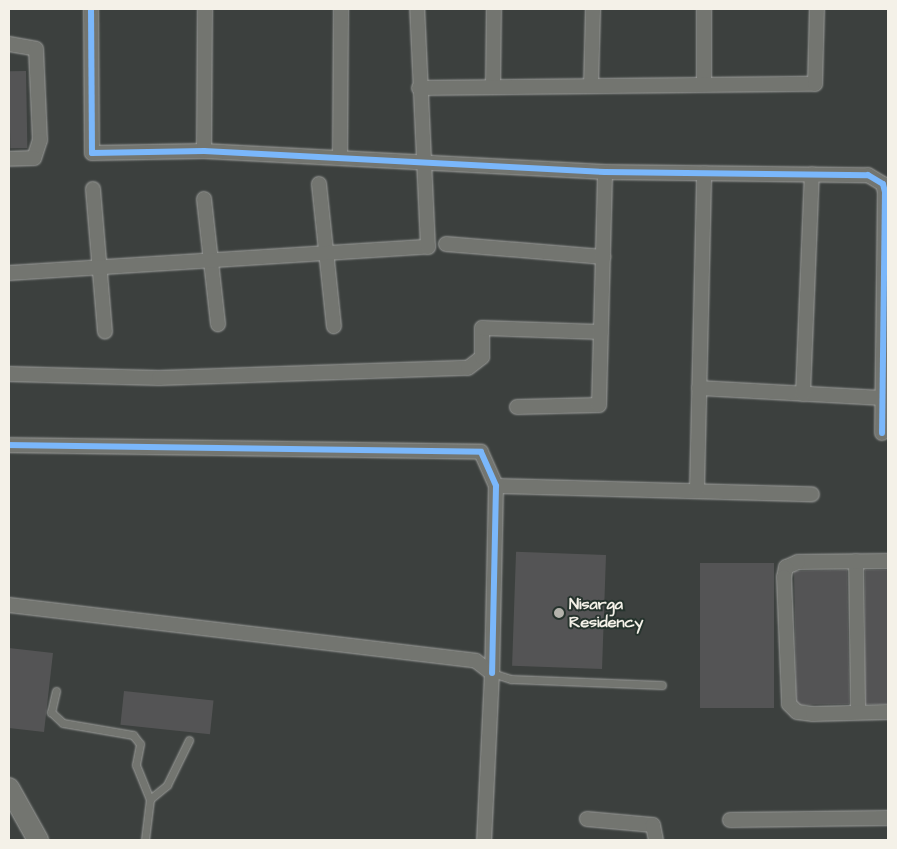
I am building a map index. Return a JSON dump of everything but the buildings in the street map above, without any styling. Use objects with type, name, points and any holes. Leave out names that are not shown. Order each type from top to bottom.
[{"type":"street","points":[[91,9],[92,153],[204,151],[423,160],[605,172],[868,175],[883,184],[882,433]]},
{"type":"street","points":[[204,151],[205,9]]},
{"type":"street","points":[[340,158],[341,9]]},
{"type":"street","points":[[9,273],[428,247],[419,88],[417,9]]},
{"type":"street","points":[[493,87],[494,9]]},
{"type":"street","points":[[591,86],[593,9]]},
{"type":"street","points":[[704,9],[704,84]]},
{"type":"street","points":[[419,88],[816,84],[817,9]]},
{"type":"street","points":[[9,44],[36,49],[40,140],[34,158],[9,159]]},
{"type":"street","points":[[517,407],[599,405],[605,172]]},
{"type":"street","points":[[697,490],[704,173]]},
{"type":"street","points":[[803,394],[812,174]]},
{"type":"street","points":[[319,184],[334,326]]},
{"type":"street","points":[[93,189],[102,266],[105,331]]},
{"type":"street","points":[[204,199],[218,324]]},
{"type":"street","points":[[446,244],[603,257]]},
{"type":"street","points":[[9,374],[159,378],[468,368],[482,357],[482,328],[601,332]]},
{"type":"street","points":[[699,388],[883,398]]},
{"type":"street","points":[[9,445],[481,452],[496,486],[492,673],[484,840]]},
{"type":"street","points":[[496,486],[812,494]]},
{"type":"street","points":[[888,560],[798,562],[786,567],[784,577],[789,704],[797,712],[813,714],[888,712]]},
{"type":"street","points":[[856,561],[858,712]]},
{"type":"street","points":[[9,605],[476,661],[492,673]]},
{"type":"street","points":[[9,788],[38,840]]},
{"type":"street","points":[[730,820],[888,818]]},
{"type":"street","points":[[587,819],[653,824],[656,840]]},
{"type":"lane","points":[[492,673],[511,679],[662,686]]},
{"type":"lane","points":[[56,691],[51,712],[63,723],[132,735],[140,744],[136,765],[150,799],[145,840]]},
{"type":"lane","points":[[150,799],[167,785],[189,740]]},
{"type":"cycle path","points":[[91,9],[92,153],[204,151],[605,172],[868,175],[883,184],[885,192],[882,433]]},
{"type":"cycle path","points":[[9,445],[481,452],[496,486],[492,673]]},
{"type":"place","name":"Nisarga Residency","points":[[559,613]]}]
